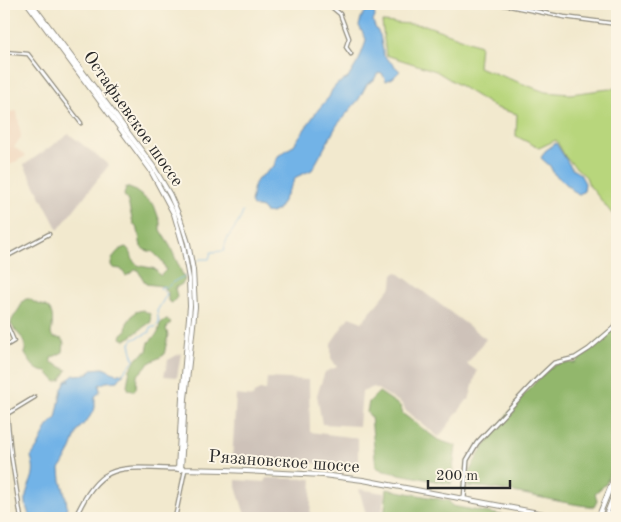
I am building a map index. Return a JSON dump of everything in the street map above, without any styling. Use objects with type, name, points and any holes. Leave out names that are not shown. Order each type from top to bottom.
[{"type":"main road","name":"Остафьевское шоссе","points":[[30,4],[153,166],[170,195],[188,243],[193,270],[195,307],[185,399],[182,470]]},
{"type":"main road","name":"Остафьевское шоссе","points":[[30,4],[150,169],[174,214],[183,245],[189,279],[190,306],[182,470]]},
{"type":"main road","name":"Рязановское шоссе","points":[[182,470],[226,470],[323,475],[363,480],[565,518]]},
{"type":"main road","points":[[598,518],[617,471]]},
{"type":"main road","points":[[605,518],[617,487]]},
{"type":"street","points":[[328,4],[340,14],[349,38],[346,47],[351,54]]},
{"type":"street","points":[[500,4],[564,17],[617,24]]},
{"type":"street","points":[[519,8],[521,4]]},
{"type":"street","points":[[4,52],[28,54],[81,123]]},
{"type":"street","points":[[4,258],[49,234]]},
{"type":"street","points":[[4,318],[14,341],[4,347]]},
{"type":"street","points":[[464,499],[467,460],[477,443],[554,363],[575,358],[590,349],[617,325]]},
{"type":"street","points":[[21,518],[6,413],[36,397]]},
{"type":"street","points":[[75,518],[88,491],[105,475],[112,471],[136,468],[182,470],[175,518]]},
{"type":"shaded area","points":[[17,111],[21,137],[14,147],[26,156],[4,168],[4,113]]},
{"type":"shaded area","points":[[69,134],[109,165],[58,230],[24,165]]},
{"type":"shaded area","points":[[397,272],[486,339],[467,364],[477,371],[469,400],[467,400],[439,437],[406,411],[401,403],[374,387],[362,392],[359,426],[322,424],[317,395],[325,372],[337,367],[331,358],[331,343],[349,317],[362,322],[392,286],[393,275]]},
{"type":"shaded area","points":[[181,353],[177,377],[164,376],[168,360]]},
{"type":"shaded area","points":[[267,378],[309,380],[310,432],[358,438],[358,465],[232,460],[236,395],[253,397],[254,393],[260,390],[266,391]]},
{"type":"shaded area","points":[[267,478],[312,479],[310,518],[246,518],[236,487],[236,480],[265,482]]},
{"type":"shaded area","points":[[359,489],[384,493],[382,518],[367,518]]},
{"type":"green space","points":[[382,22],[425,25],[480,45],[478,67],[545,92],[570,94],[617,88],[617,220],[589,185],[586,177],[566,158],[556,140],[539,148],[516,136],[517,114],[496,108],[436,71],[386,55]]},
{"type":"green space","points":[[126,187],[134,190],[154,205],[160,222],[160,230],[170,246],[185,280],[175,288],[177,297],[172,303],[168,301],[168,292],[162,286],[146,284],[137,269],[126,276],[121,269],[113,268],[111,265],[112,259],[120,249],[126,247],[136,264],[155,269],[160,276],[166,270],[162,261],[153,252],[141,247],[138,230],[133,223],[128,202],[124,195]]},
{"type":"green space","points":[[26,299],[45,306],[51,311],[51,334],[53,337],[62,339],[64,343],[63,352],[51,358],[51,362],[67,370],[61,380],[56,382],[47,372],[36,369],[32,364],[25,354],[24,340],[11,324],[12,319]]},
{"type":"green space","points":[[143,310],[150,314],[151,322],[125,340],[121,338],[122,334],[126,331],[127,323],[135,312]]},
{"type":"green space","points":[[167,320],[171,322],[166,329],[168,335],[164,355],[149,363],[137,376],[136,389],[133,391],[129,390],[127,386],[130,369],[137,358],[147,351],[149,342],[158,333],[160,324]]},
{"type":"green space","points":[[617,325],[617,452],[606,484],[595,493],[597,501],[594,507],[499,489],[467,486],[470,471],[484,447],[508,414],[535,383],[555,365],[575,363]]},
{"type":"green space","points":[[379,392],[400,406],[403,414],[438,440],[456,446],[451,484],[384,471],[376,467],[371,417],[367,412],[369,402]]},
{"type":"green space","points":[[387,489],[449,501],[452,506],[512,518],[384,518]]},
{"type":"water","points":[[374,9],[375,17],[373,21],[380,35],[384,56],[400,71],[393,78],[386,81],[382,73],[377,74],[374,80],[367,84],[359,99],[337,125],[312,170],[296,177],[278,210],[272,213],[265,212],[262,208],[253,206],[251,202],[254,185],[258,179],[274,166],[278,156],[293,146],[337,84],[348,78],[359,60],[365,44],[366,39],[359,26],[361,18],[366,11]]},
{"type":"water","points":[[556,143],[572,169],[580,174],[585,183],[584,191],[578,195],[554,174],[550,166],[541,158],[545,151]]},
{"type":"water","points":[[103,368],[116,374],[124,373],[118,381],[99,385],[100,391],[95,397],[95,408],[78,430],[71,449],[60,469],[67,507],[62,517],[30,518],[26,507],[26,497],[33,471],[31,457],[48,426],[56,418],[62,389],[67,380],[70,381],[69,379],[74,375],[88,374],[92,369]]},
{"type":"waterway","points":[[365,4],[366,10]]},
{"type":"waterway","points":[[194,265],[200,259],[209,259],[211,252],[224,251],[227,240],[243,212]]},
{"type":"waterway","points":[[123,373],[134,360],[130,344],[132,340],[150,332],[150,327],[156,327],[159,323],[157,311],[167,294],[160,288],[163,286],[167,288],[175,281],[192,273]]}]
